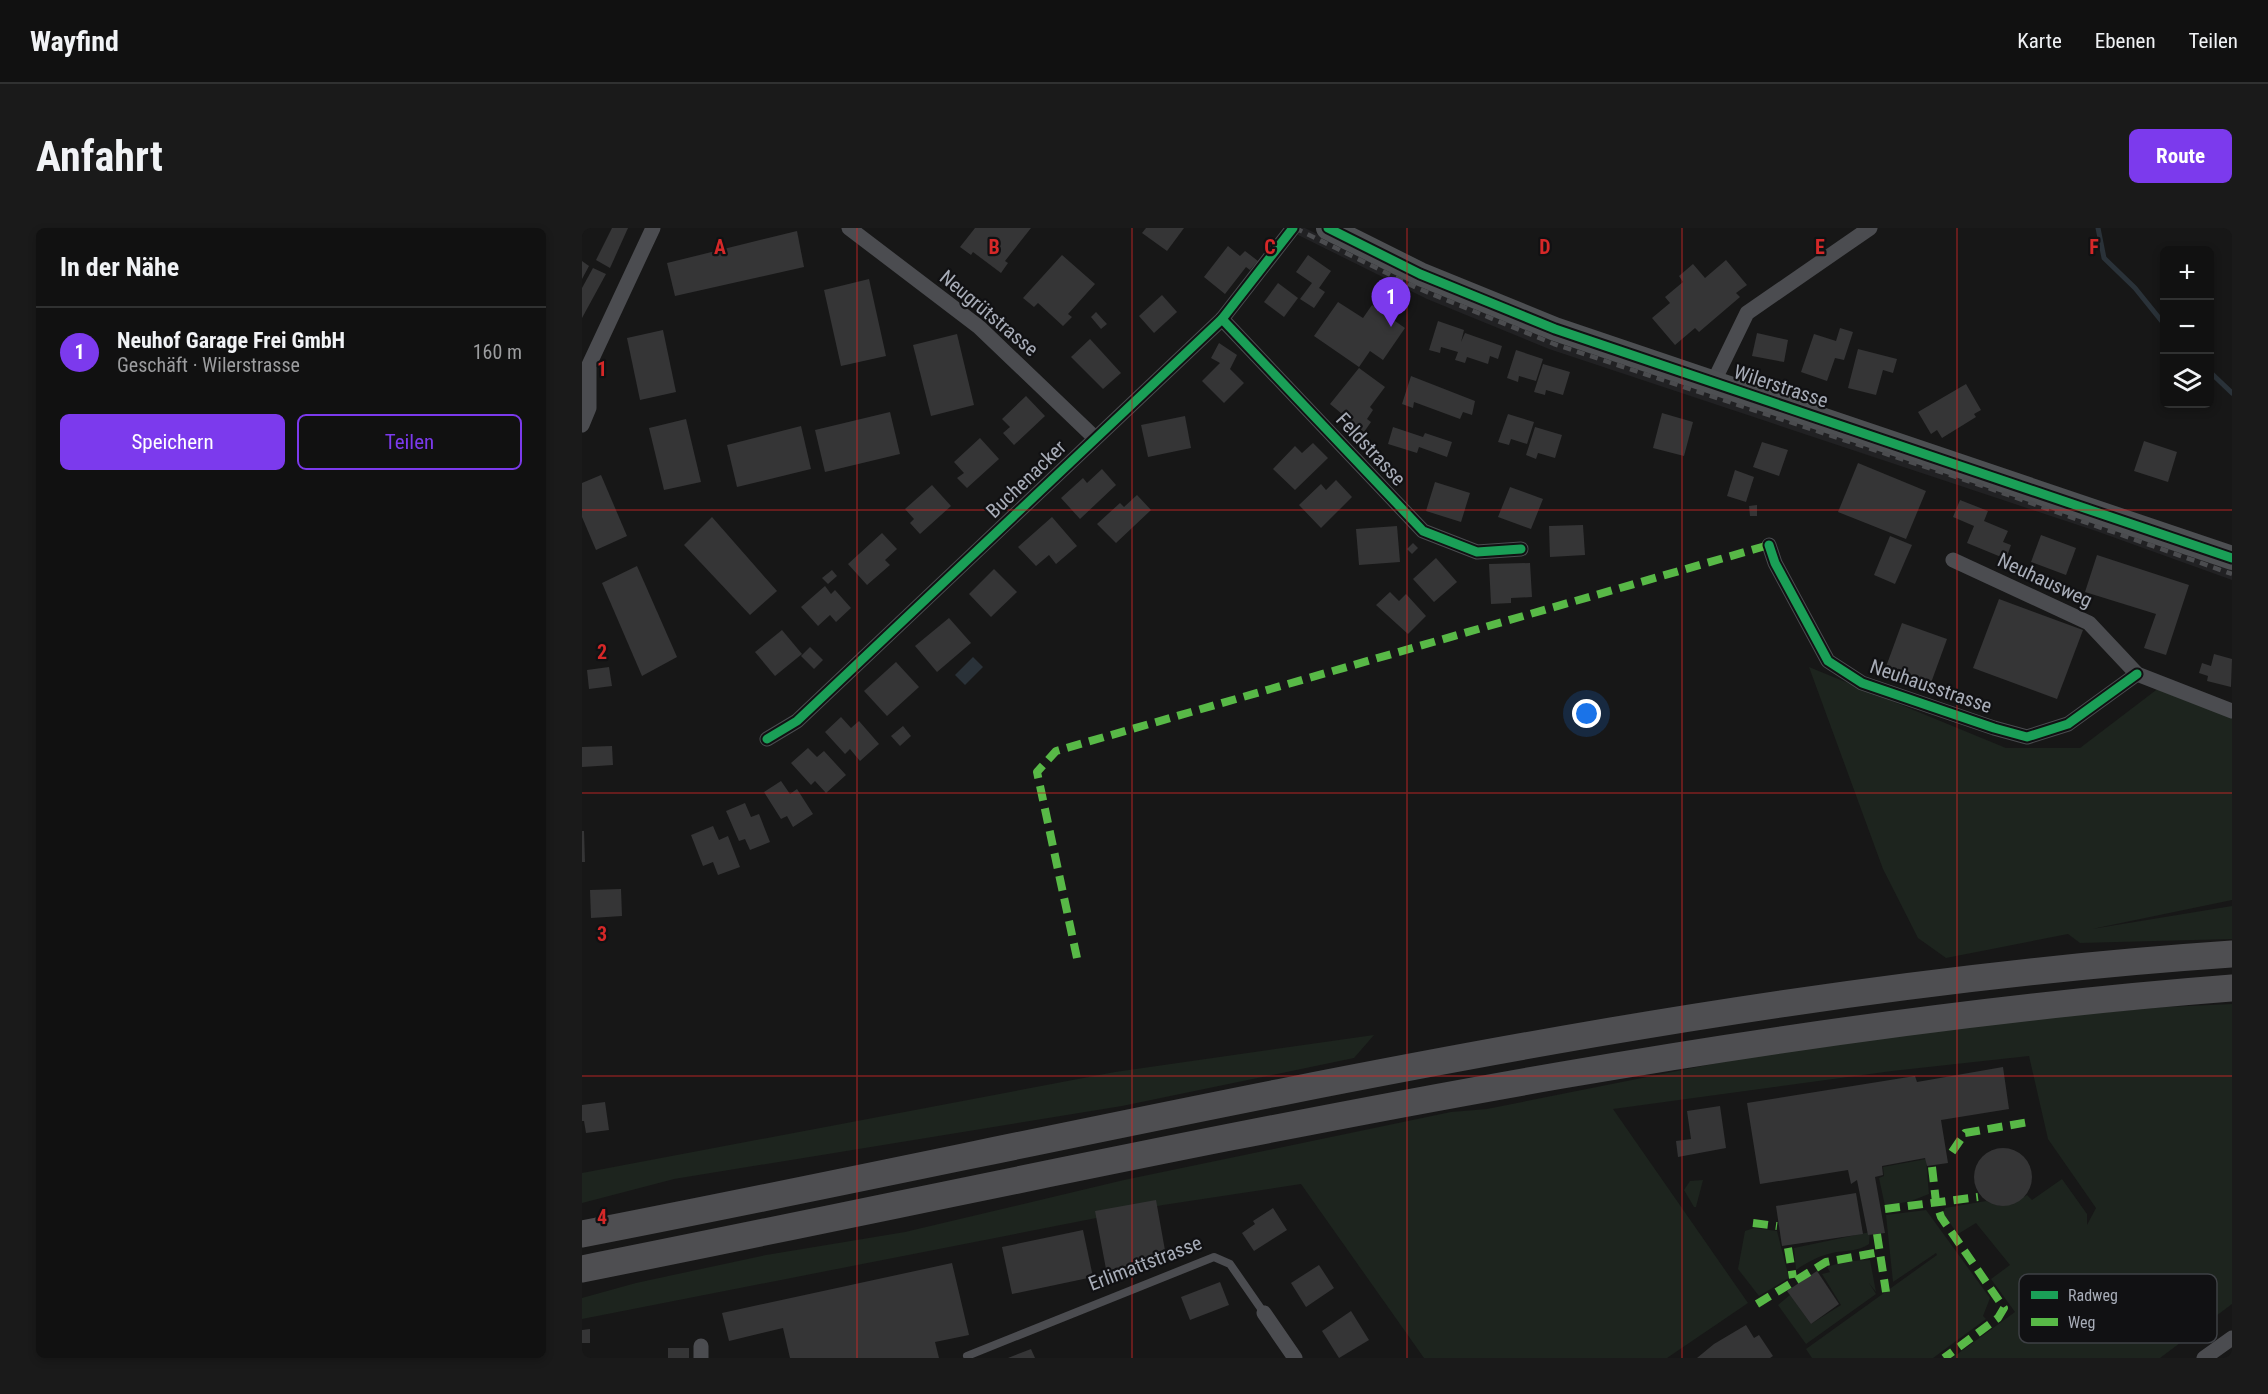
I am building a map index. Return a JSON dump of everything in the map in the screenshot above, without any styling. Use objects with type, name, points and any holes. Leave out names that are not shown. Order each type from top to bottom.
[{"type":"highway","points":[[582,1234],[1203,1107],[1610,1030],[1926,984],[2068,967],[2232,954]]},
{"type":"highway","points":[[582,1269],[1238,1135],[1553,1075],[1884,1023],[2104,999],[2232,988]]},
{"type":"main road","name":"Wilerstrasse","points":[[1328,228],[1420,274],[1555,329],[2087,507],[2232,558]]},
{"type":"street","points":[[582,425],[589,408],[589,365],[653,228]]},
{"type":"street","name":"Neugrütstrasse","points":[[849,228],[979,327],[1095,438]]},
{"type":"street","name":"Buchenacker","points":[[767,738],[797,721],[1222,319],[1293,228]]},
{"type":"street","points":[[1713,383],[1747,313],[1870,228]]},
{"type":"street","name":"Feldstrasse","points":[[1222,319],[1423,531],[1477,552],[1521,549]]},
{"type":"street","name":"Neuhausstrasse","points":[[1769,545],[1775,563],[1828,662],[1862,683],[2027,737],[2068,724],[2137,674]]},
{"type":"street","name":"Neuhausweg","points":[[1953,560],[2089,623],[2137,674]]},
{"type":"street","points":[[2137,674],[2232,711]]},
{"type":"street","name":"Erlimattstrasse","points":[[1263,1312],[1295,1358]]},
{"type":"street","points":[[2204,1358],[2232,1338]]},
{"type":"lane","name":"Erlimattstrasse","points":[[967,1356],[1214,1257],[1230,1264],[1263,1312]]},
{"type":"shaded area","points":[[1284,228],[1305,228],[1361,256],[2232,569],[2232,580],[2096,531],[1549,349],[1427,299]]},
{"type":"shaded area","points":[[973,657],[983,667],[965,685],[955,675]]},
{"type":"shaded area","points":[[1809,667],[2006,748],[2080,748],[2164,684],[2232,717],[2232,900],[2092,929],[2232,906],[2232,939],[2080,943],[2068,934],[1946,958],[1918,938],[1883,869]]},
{"type":"shaded area","points":[[2232,1004],[2232,1304],[2217,1315],[2217,1274],[2019,1274],[2019,1343],[2180,1343],[2160,1358],[1952,1358],[2015,1312],[1991,1279],[2010,1265],[1976,1223],[1958,1234],[1943,1214],[1945,1208],[1986,1201],[1999,1206],[2013,1204],[2027,1195],[2032,1200],[2062,1179],[2087,1214],[2087,1225],[2096,1208],[2048,1139],[2029,1056],[1892,1071],[1613,1109],[1748,1303],[1667,1358],[1424,1358],[1301,1184],[1163,1205],[582,1319],[582,1298],[636,1283],[766,1255],[905,1232],[1124,1180],[1451,1112],[1487,1109],[1792,1048],[1993,1022],[2166,1007]]},
{"type":"shaded area","points":[[1374,1035],[1354,1058],[1122,1106],[674,1179],[582,1203],[582,1173],[1115,1072]]},
{"type":"shaded area","points":[[1926,1159],[1929,1194],[1911,1201],[1885,1206],[1879,1178],[1884,1176],[1883,1167]]},
{"type":"shaded area","points":[[1703,1180],[1696,1207],[1694,1207],[1684,1190],[1690,1181]]},
{"type":"shaded area","points":[[1926,1210],[1990,1298],[1983,1316],[1986,1319],[1933,1358],[1812,1358],[1806,1349],[1937,1255],[1936,1253],[1893,1282],[1886,1215]]},
{"type":"shaded area","points":[[1754,1228],[1777,1231],[1789,1278],[1759,1296],[1738,1269],[1745,1231]]},
{"type":"shaded area","points":[[1870,1232],[1869,1244],[1865,1247],[1822,1256],[1796,1270],[1794,1248]]},
{"type":"shaded area","points":[[1870,1260],[1876,1292],[1869,1283],[1876,1294],[1806,1344],[1778,1305],[1790,1295],[1811,1324],[1841,1305],[1822,1274],[1830,1272],[1827,1267],[1846,1261]]},
{"type":"building","points":[[612,228],[628,228],[610,268],[596,260]]},
{"type":"building","points":[[975,228],[1031,228],[1005,261],[1008,263],[1001,273],[973,252],[971,255],[960,247]]},
{"type":"building","points":[[1146,228],[1184,228],[1167,251],[1142,233]]},
{"type":"building","points":[[797,231],[804,267],[675,296],[667,263]]},
{"type":"building","points":[[1228,246],[1240,256],[1245,251],[1258,261],[1250,270],[1246,267],[1225,294],[1204,277]]},
{"type":"building","points":[[1062,255],[1095,284],[1068,314],[1072,317],[1063,326],[1038,303],[1034,307],[1023,298]]},
{"type":"building","points":[[1308,255],[1331,271],[1319,288],[1325,292],[1314,308],[1300,299],[1312,283],[1296,272]]},
{"type":"building","points":[[1726,260],[1747,285],[1736,293],[1740,297],[1699,332],[1695,328],[1675,345],[1652,318],[1670,303],[1665,297],[1683,282],[1679,276],[1693,264],[1705,278]]},
{"type":"building","points":[[582,261],[589,266],[582,279]]},
{"type":"building","points":[[593,268],[606,274],[582,318],[582,288]]},
{"type":"building","points":[[869,279],[886,356],[841,366],[824,290]]},
{"type":"building","points":[[1278,283],[1298,298],[1284,317],[1264,302]]},
{"type":"building","points":[[1162,295],[1177,312],[1154,333],[1139,316]]},
{"type":"building","points":[[1338,302],[1363,318],[1372,305],[1405,328],[1383,360],[1370,351],[1359,367],[1314,336]]},
{"type":"building","points":[[1096,312],[1107,324],[1101,329],[1091,317]]},
{"type":"building","points":[[1438,321],[1464,330],[1461,342],[1465,333],[1502,346],[1498,359],[1490,356],[1488,364],[1467,357],[1465,363],[1455,360],[1458,352],[1441,347],[1440,353],[1429,350]]},
{"type":"building","points":[[1840,328],[1853,332],[1844,360],[1835,358],[1827,381],[1801,372],[1814,334],[1836,341]]},
{"type":"building","points":[[663,330],[676,392],[640,400],[627,338]]},
{"type":"building","points":[[1757,333],[1788,340],[1784,362],[1752,356]]},
{"type":"building","points":[[957,334],[974,405],[931,416],[913,345]]},
{"type":"building","points":[[1090,339],[1121,373],[1103,389],[1071,357]]},
{"type":"building","points":[[1219,343],[1237,355],[1230,369],[1244,383],[1224,403],[1202,381],[1220,363],[1211,358]]},
{"type":"building","points":[[1858,349],[1897,359],[1893,373],[1883,370],[1876,395],[1848,388]]},
{"type":"building","points":[[1516,350],[1543,359],[1536,381],[1519,376],[1518,382],[1507,378]]},
{"type":"building","points":[[1543,364],[1570,372],[1563,395],[1546,390],[1545,395],[1534,392]]},
{"type":"building","points":[[1359,368],[1385,387],[1370,407],[1373,410],[1367,419],[1371,422],[1364,432],[1330,404]]},
{"type":"building","points":[[1411,376],[1475,401],[1472,415],[1463,412],[1460,419],[1414,402],[1413,408],[1402,404]]},
{"type":"building","points":[[1966,384],[1981,410],[1974,414],[1976,417],[1942,438],[1937,430],[1931,434],[1918,412]]},
{"type":"building","points":[[1026,396],[1045,416],[1014,445],[1003,433],[1010,427],[1002,419]]},
{"type":"building","points":[[890,412],[900,454],[825,472],[815,430]]},
{"type":"building","points":[[1662,413],[1693,422],[1684,456],[1653,448]]},
{"type":"building","points":[[1508,414],[1534,422],[1527,444],[1511,439],[1509,445],[1498,442]]},
{"type":"building","points":[[1185,416],[1191,448],[1148,457],[1141,425]]},
{"type":"building","points":[[686,419],[701,482],[664,490],[649,428]]},
{"type":"building","points":[[801,426],[811,469],[737,487],[727,445]]},
{"type":"building","points":[[1393,427],[1423,437],[1425,433],[1452,442],[1447,457],[1419,447],[1417,453],[1388,444]]},
{"type":"building","points":[[1535,427],[1562,435],[1555,458],[1538,453],[1536,459],[1526,455]]},
{"type":"building","points":[[980,438],[999,459],[967,488],[957,478],[964,473],[954,462]]},
{"type":"building","points":[[2144,441],[2177,452],[2168,482],[2134,471]]},
{"type":"building","points":[[1762,442],[1788,450],[1779,476],[1753,467]]},
{"type":"building","points":[[1313,443],[1328,458],[1295,490],[1273,469],[1295,446],[1302,453]]},
{"type":"building","points":[[1858,463],[1926,491],[1906,539],[1838,512]]},
{"type":"building","points":[[1102,469],[1116,485],[1080,519],[1061,498],[1083,478],[1087,483]]},
{"type":"building","points":[[1735,470],[1754,477],[1746,502],[1727,496]]},
{"type":"building","points":[[601,475],[627,536],[596,550],[582,517],[582,483]]},
{"type":"building","points":[[1336,480],[1352,497],[1321,528],[1299,505],[1321,484],[1326,490]]},
{"type":"building","points":[[1435,482],[1470,493],[1461,522],[1426,511]]},
{"type":"building","points":[[932,485],[951,506],[920,534],[910,523],[914,519],[905,509]]},
{"type":"building","points":[[1510,487],[1543,499],[1531,529],[1498,517]]},
{"type":"building","points":[[1137,495],[1151,510],[1116,543],[1097,524],[1120,503],[1124,507]]},
{"type":"building","points":[[1960,500],[1988,511],[1984,521],[2008,531],[2003,542],[2011,545],[2006,559],[1967,543],[1974,526],[1953,517]]},
{"type":"building","points":[[1757,505],[1757,516],[1750,516],[1749,506]]},
{"type":"building","points":[[712,517],[777,591],[750,615],[684,545]]},
{"type":"building","points":[[1052,517],[1077,546],[1056,564],[1049,555],[1036,566],[1018,547]]},
{"type":"building","points":[[1583,525],[1585,555],[1550,557],[1549,526]]},
{"type":"building","points":[[1397,526],[1400,562],[1359,565],[1356,529]]},
{"type":"building","points":[[882,533],[897,549],[885,560],[890,565],[867,585],[848,564]]},
{"type":"building","points":[[2041,535],[2076,548],[2066,575],[2031,562]]},
{"type":"building","points":[[1890,536],[1912,545],[1895,584],[1874,575]]},
{"type":"building","points":[[1413,543],[1418,548],[1412,554],[1407,549]]},
{"type":"building","points":[[2097,555],[2189,585],[2166,655],[2144,648],[2156,614],[2085,592]]},
{"type":"building","points":[[1436,558],[1457,582],[1434,602],[1413,579]]},
{"type":"building","points":[[1530,563],[1532,597],[1511,598],[1511,603],[1491,604],[1489,564]]},
{"type":"building","points":[[637,566],[677,657],[642,676],[602,583]]},
{"type":"building","points":[[994,569],[1017,592],[991,617],[969,594]]},
{"type":"building","points":[[832,570],[837,576],[828,584],[822,578]]},
{"type":"building","points":[[825,586],[831,594],[835,590],[851,608],[836,622],[830,615],[818,626],[801,607]]},
{"type":"building","points":[[1390,592],[1399,601],[1406,594],[1426,616],[1408,634],[1376,605]]},
{"type":"building","points":[[1999,599],[2083,630],[2057,699],[1973,668]]},
{"type":"building","points":[[949,618],[971,643],[937,672],[915,646]]},
{"type":"building","points":[[1902,623],[1947,639],[1928,691],[1883,675]]},
{"type":"building","points":[[782,630],[802,654],[775,676],[755,652]]},
{"type":"building","points":[[810,647],[823,660],[814,669],[801,656]]},
{"type":"building","points":[[2214,654],[2232,659],[2231,687],[2207,681],[2208,676],[2199,673],[2202,663],[2211,666]]},
{"type":"building","points":[[896,662],[919,687],[887,716],[864,691]]},
{"type":"building","points":[[609,667],[612,686],[589,689],[587,670]]},
{"type":"building","points":[[841,717],[851,728],[859,721],[879,744],[860,761],[850,749],[845,754],[825,732]]},
{"type":"building","points":[[903,726],[911,736],[900,746],[891,736]]},
{"type":"building","points":[[612,746],[613,765],[582,767],[582,747]]},
{"type":"building","points":[[808,748],[817,757],[824,751],[846,775],[826,793],[815,781],[811,785],[791,763]]},
{"type":"building","points":[[781,781],[790,794],[797,789],[813,814],[793,827],[787,816],[781,819],[764,792]]},
{"type":"building","points":[[745,803],[751,817],[759,814],[770,842],[750,850],[745,839],[739,841],[726,811]]},
{"type":"building","points":[[713,826],[719,840],[728,836],[740,867],[718,875],[713,862],[703,866],[691,835]]},
{"type":"building","points":[[582,831],[584,831],[585,862],[582,862]]},
{"type":"building","points":[[621,889],[622,916],[591,918],[590,890]]},
{"type":"building","points":[[2003,1067],[2009,1109],[1941,1120],[1948,1163],[1927,1166],[1925,1158],[1882,1166],[1883,1175],[1875,1177],[1885,1233],[1868,1235],[1857,1180],[1851,1184],[1848,1170],[1760,1184],[1747,1103],[1915,1076],[1917,1082]]},
{"type":"building","points":[[605,1102],[609,1130],[586,1133],[584,1121],[582,1121],[582,1105]]},
{"type":"building","points":[[1720,1106],[1726,1148],[1678,1157],[1676,1141],[1691,1139],[1687,1111]]},
{"type":"building","points":[[2003,1148],[2014,1150],[2027,1161],[2032,1177],[2030,1188],[2019,1201],[2003,1206],[1992,1204],[1979,1193],[1974,1177],[1976,1166],[1987,1153]]},
{"type":"building","points":[[1856,1193],[1863,1234],[1782,1246],[1776,1206]]},
{"type":"building","points":[[1156,1200],[1166,1256],[1124,1267],[1125,1271],[1107,1274],[1095,1211]]},
{"type":"building","points":[[1273,1208],[1287,1230],[1254,1251],[1242,1233],[1255,1224],[1253,1221]]},
{"type":"building","points":[[1083,1230],[1093,1277],[1012,1294],[1002,1247]]},
{"type":"building","points":[[952,1263],[969,1335],[935,1342],[939,1358],[790,1358],[783,1328],[729,1341],[722,1313]]},
{"type":"building","points":[[1319,1265],[1334,1288],[1306,1307],[1291,1283]]},
{"type":"building","points":[[1817,1271],[1839,1304],[1811,1324],[1787,1291]]},
{"type":"building","points":[[1220,1282],[1229,1305],[1190,1320],[1181,1297]]},
{"type":"building","points":[[1351,1311],[1369,1340],[1339,1358],[1322,1331]]},
{"type":"building","points":[[1746,1325],[1754,1338],[1759,1335],[1773,1356],[1770,1358],[1697,1358],[1714,1344]]},
{"type":"building","points":[[590,1329],[590,1343],[582,1343],[582,1330]]},
{"type":"building","points":[[668,1348],[689,1348],[689,1358],[668,1358]]},
{"type":"building","points":[[1031,1349],[1035,1358],[1008,1358]]},
{"type":"waterway","points":[[2098,228],[2104,258],[2135,288],[2160,319]]},
{"type":"waterway","points":[[2214,376],[2232,393]]},
{"type":"railway","points":[[1295,228],[1417,288],[1554,344],[1977,484],[2232,574]]},
{"type":"marked path","points":[[1077,958],[1037,772],[1056,751],[1769,545]]},
{"type":"marked path","points":[[1952,1152],[1965,1133],[2029,1122]]},
{"type":"marked path","points":[[1932,1167],[1936,1202],[1941,1217],[2004,1308],[1998,1318],[1944,1358]]},
{"type":"marked path","points":[[1885,1209],[1978,1197]]},
{"type":"marked path","points":[[1753,1223],[1777,1226]]},
{"type":"marked path","points":[[1877,1234],[1886,1292]]},
{"type":"marked path","points":[[1788,1248],[1793,1278]]},
{"type":"marked path","points":[[1757,1304],[1826,1262],[1880,1252]]},
{"type":"cycle path","points":[[767,739],[797,721],[1222,319],[1293,228]]},
{"type":"cycle path","points":[[1328,228],[1420,274],[1555,329],[2232,558]]},
{"type":"cycle path","points":[[1222,319],[1423,531],[1477,552],[1521,549]]},
{"type":"cycle path","points":[[1769,545],[1775,563],[1828,661],[1862,683],[2027,737],[2068,724],[2137,674]]},
{"type":"place","name":"Neuhof Garage Frei GmbH","points":[[1391,327]]}]
